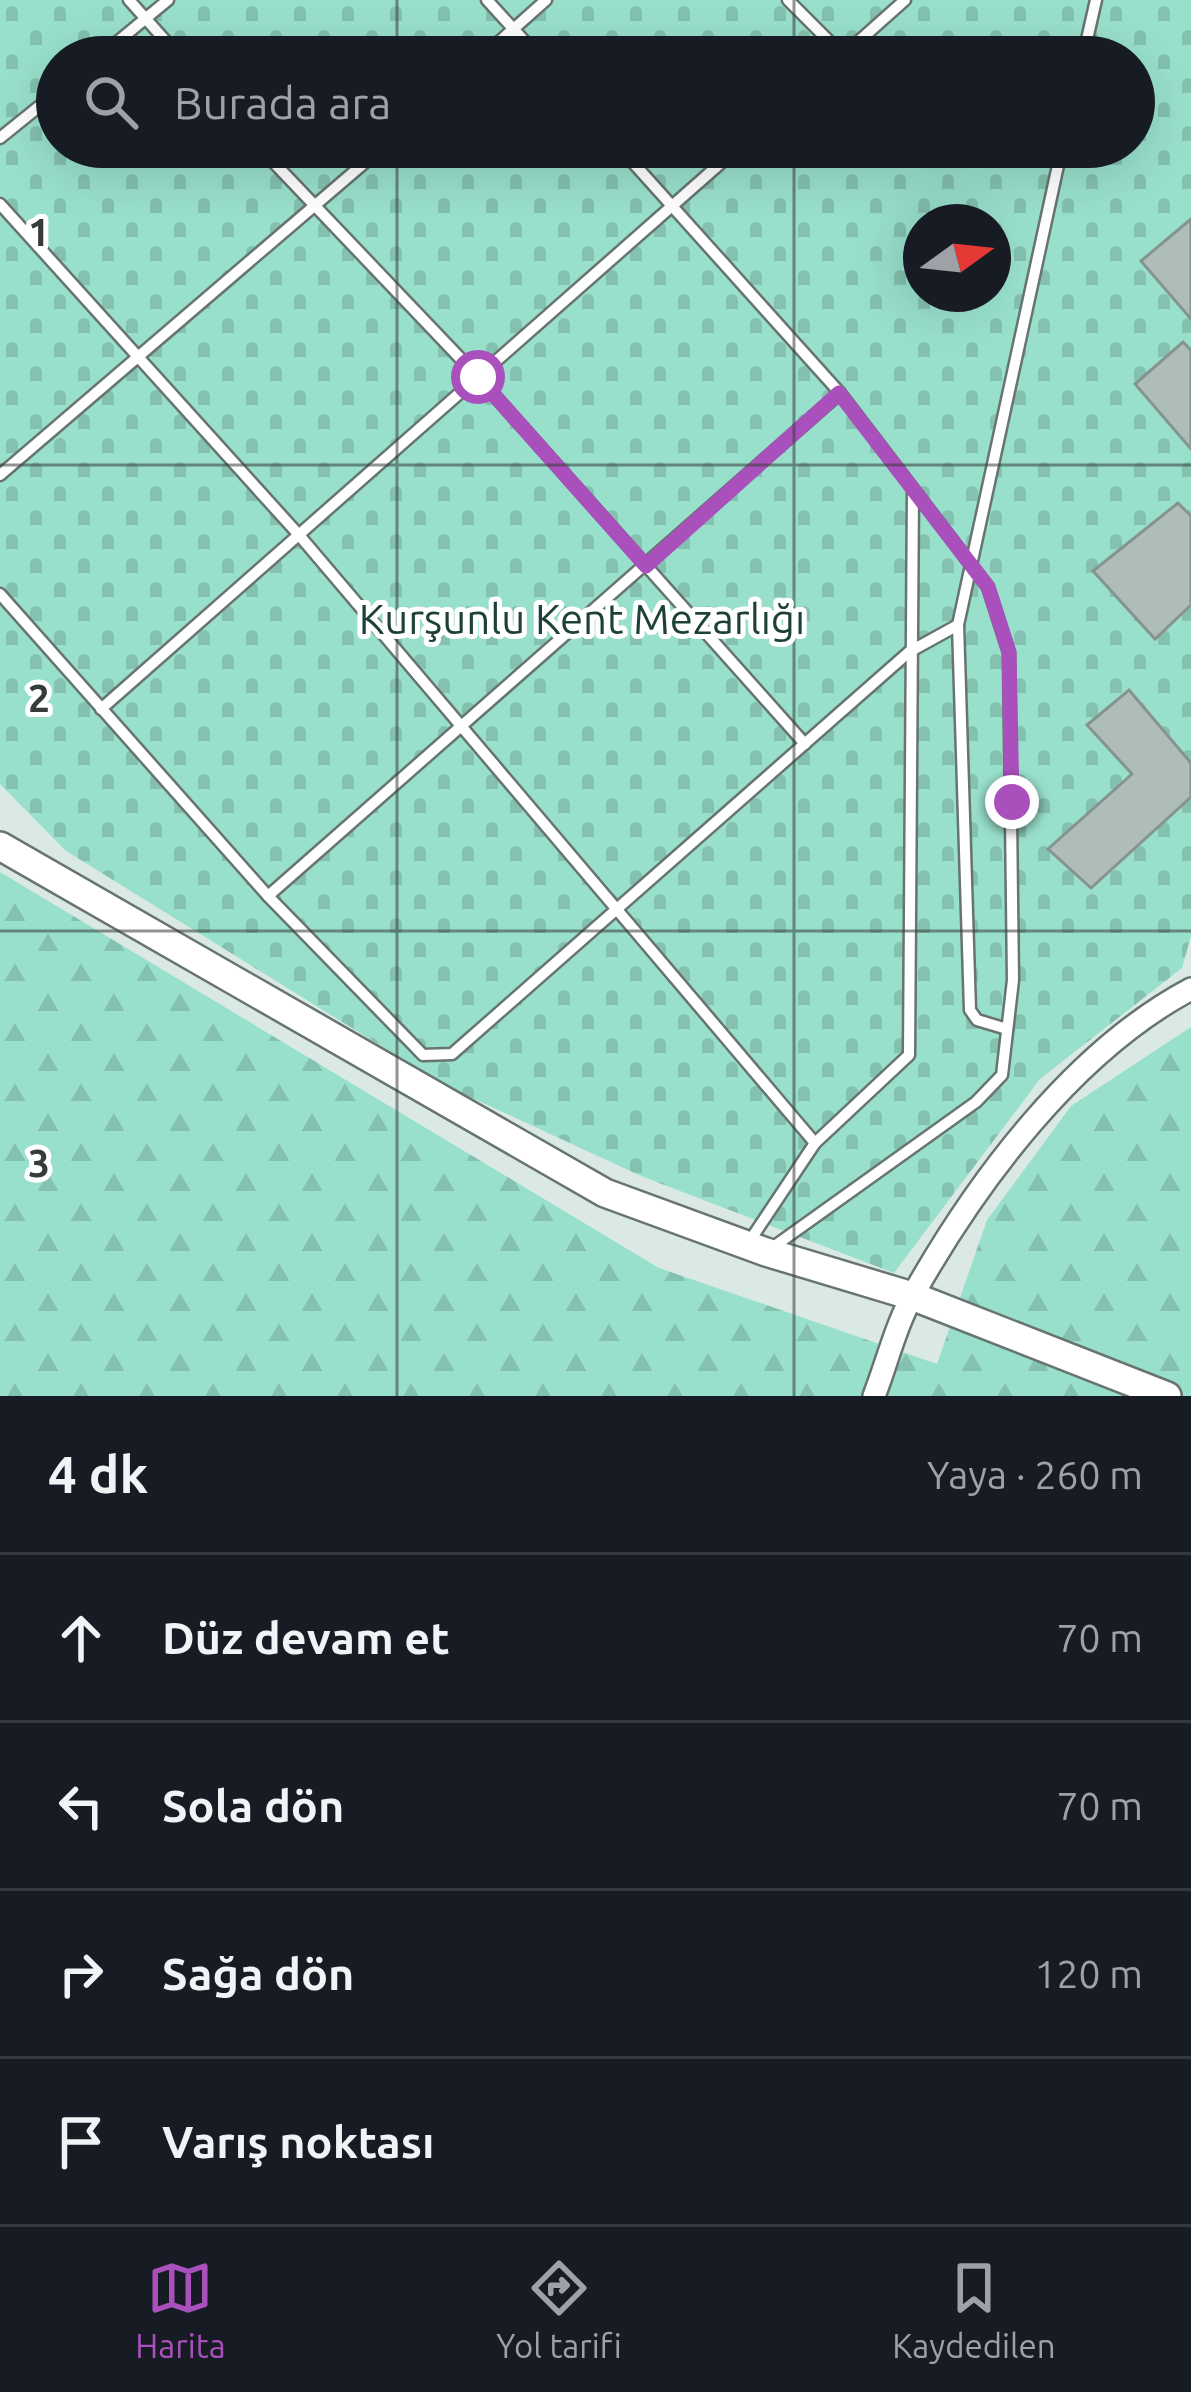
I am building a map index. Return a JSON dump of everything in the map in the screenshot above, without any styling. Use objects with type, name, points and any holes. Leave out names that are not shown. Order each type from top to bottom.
[{"type":"street","points":[[0,845],[604,1193],[756,1248],[912,1296],[1168,1396]]},
{"type":"street","points":[[874,1396],[912,1296],[1023,1129],[1079,1072],[1191,989]]},
{"type":"lane","points":[[129,0],[161,36]]},
{"type":"lane","points":[[125,36],[168,0]]},
{"type":"lane","points":[[487,0],[520,36]]},
{"type":"lane","points":[[504,36],[546,0]]},
{"type":"lane","points":[[788,0],[823,36]]},
{"type":"lane","points":[[864,36],[905,0]]},
{"type":"lane","points":[[1088,36],[1096,0]]},
{"type":"lane","points":[[0,138],[36,109]]},
{"type":"lane","points":[[278,168],[478,377],[805,745]]},
{"type":"lane","points":[[0,476],[359,168]]},
{"type":"lane","points":[[638,168],[839,393],[914,490],[988,587],[1009,652],[1013,980],[1001,1075],[976,1102],[756,1248]]},
{"type":"lane","points":[[101,710],[715,168]]},
{"type":"lane","points":[[1007,1029],[977,1021],[970,1010],[958,625],[1057,168]]},
{"type":"lane","points":[[0,204],[298,536],[814,1143]]},
{"type":"lane","points":[[268,896],[839,393]]},
{"type":"lane","points":[[756,1248],[814,1143],[909,1055],[914,490]]},
{"type":"lane","points":[[0,594],[268,896],[424,1054],[452,1054],[909,652],[958,625]]},
{"type":"green space","name":"Kurşunlu Kent Mezarlığı","points":[[0,0],[1191,0],[1191,936],[1182,968],[1040,1079],[894,1273],[641,1176],[444,1085],[66,851],[0,784]]},
{"type":"green space","points":[[0,872],[659,1268],[937,1364],[987,1220],[1071,1106],[1191,1027],[1191,1396],[0,1396]]},
{"type":"building","points":[[1191,219],[1191,319],[1141,261]]},
{"type":"building","points":[[1183,342],[1191,350],[1191,449],[1135,384]]},
{"type":"building","points":[[1178,503],[1191,516],[1191,605],[1155,639],[1093,571]]},
{"type":"building","points":[[1129,690],[1191,763],[1191,797],[1091,888],[1048,849],[1132,774],[1087,725]]},
{"type":"route","points":[[478,377],[646,566],[839,393],[988,587],[1009,652],[1012,802]]}]
